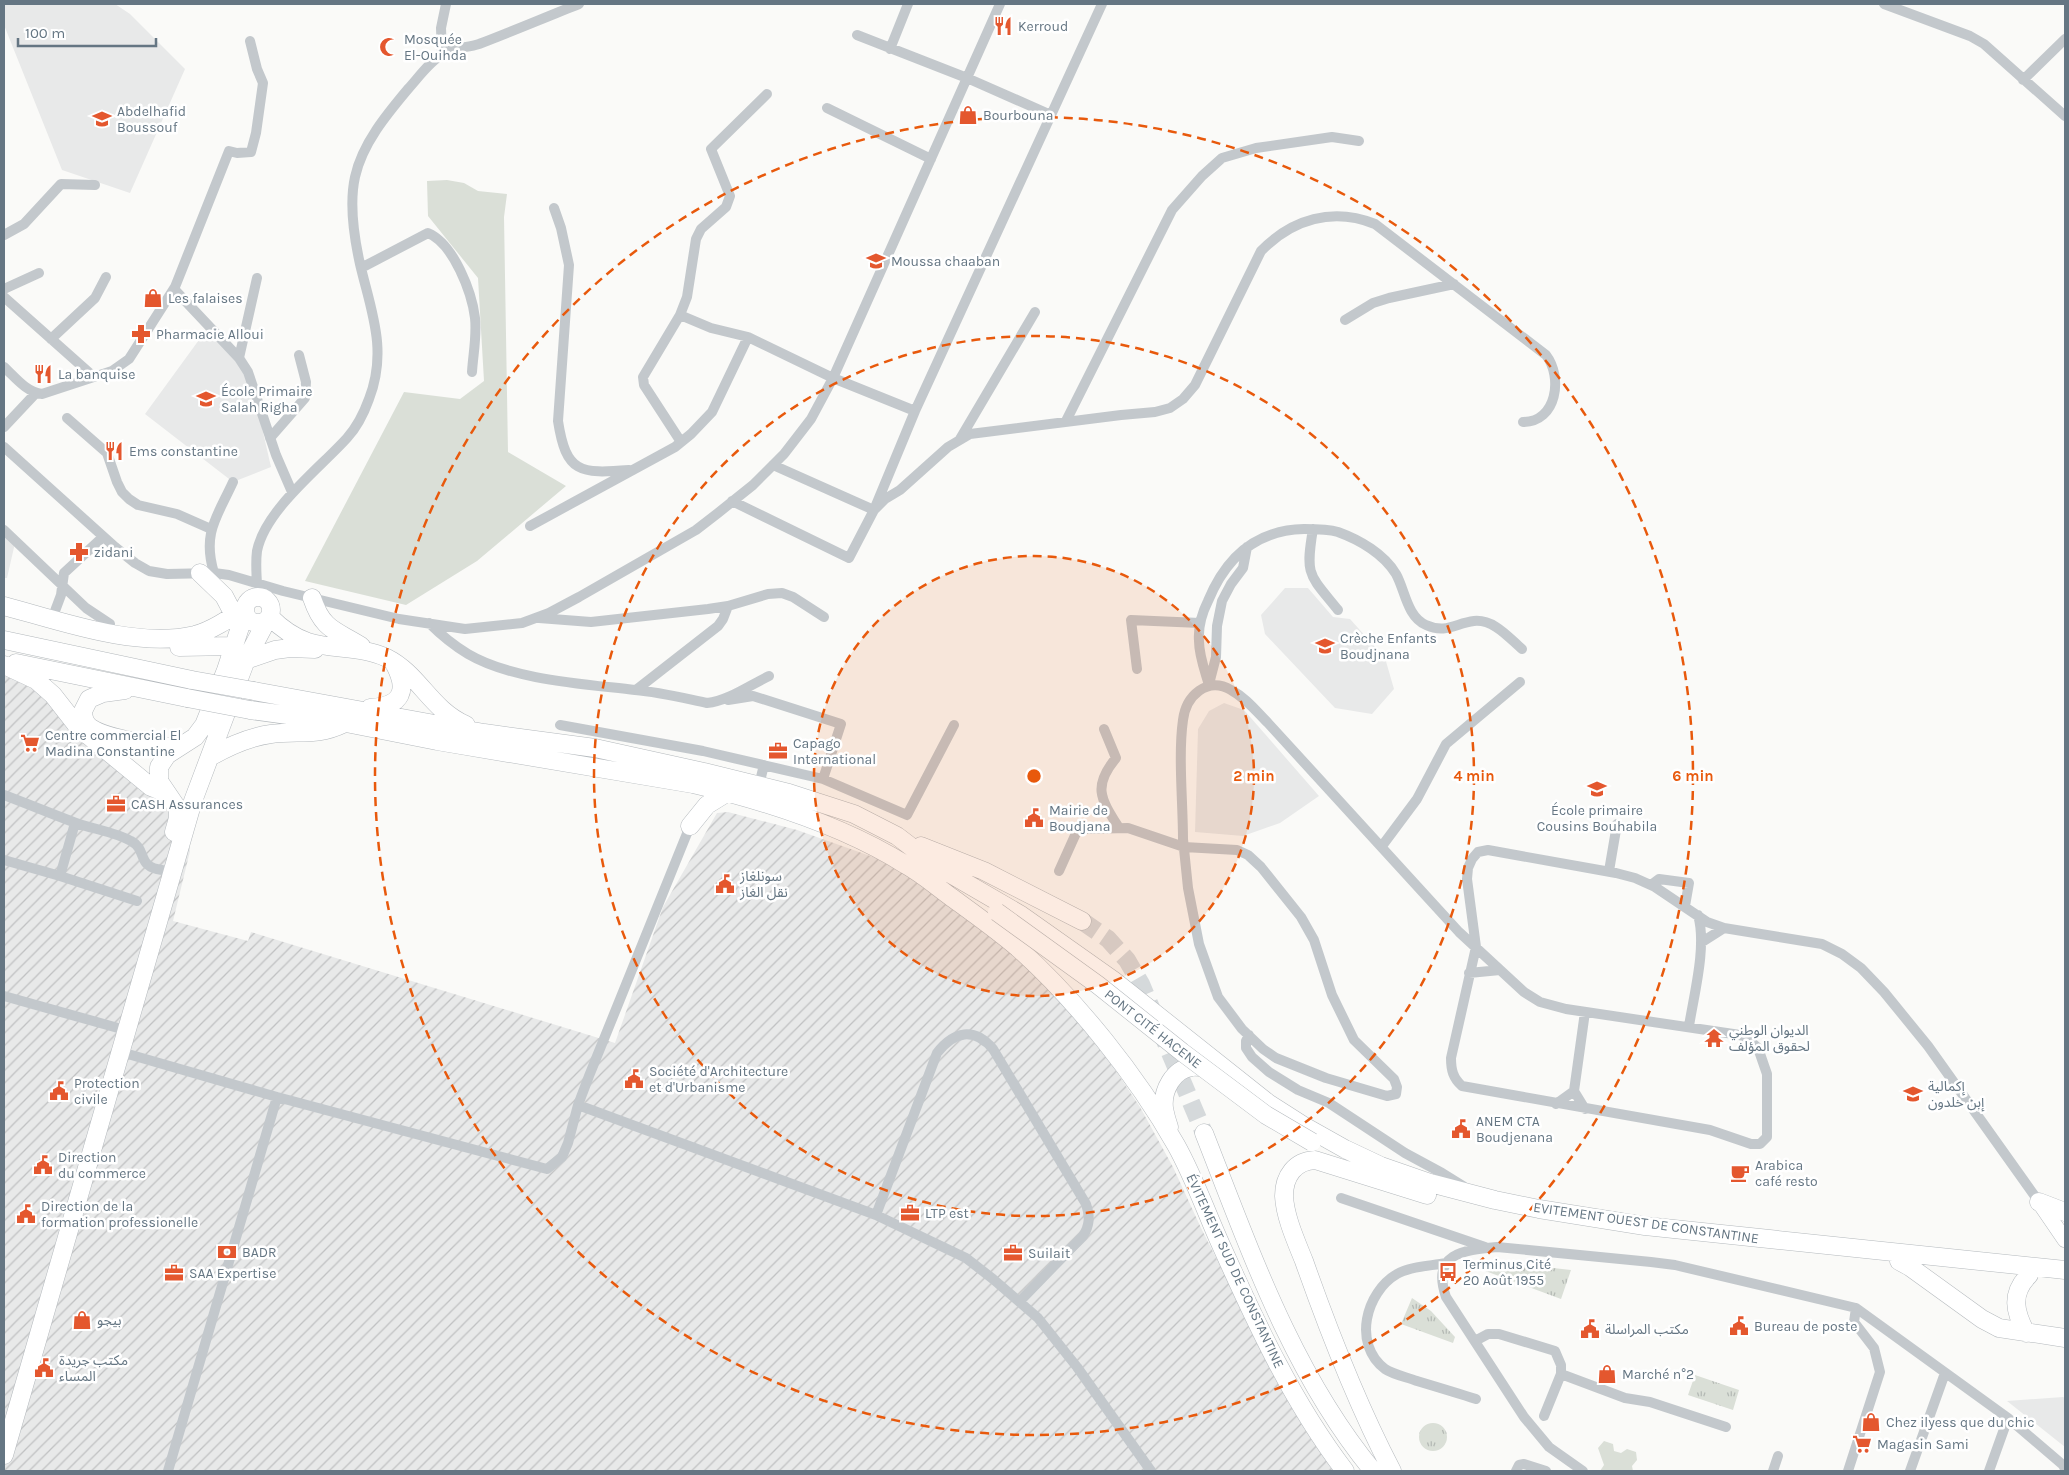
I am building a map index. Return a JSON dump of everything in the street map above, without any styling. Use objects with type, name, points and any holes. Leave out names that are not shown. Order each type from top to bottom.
[{"type":"highway","points":[[207,573],[224,596],[248,603]]},
{"type":"highway","points":[[312,598],[326,625],[334,632],[367,651],[394,663],[411,677],[442,710],[460,722],[484,733]]},
{"type":"highway","points":[[248,603],[252,622],[260,623],[268,618]]},
{"type":"highway","points":[[4,606],[110,634],[156,639],[196,635],[211,629],[248,603]]},
{"type":"highway","points":[[4,1429],[45,1276],[178,818],[176,804],[159,782],[158,775],[163,761],[177,747],[195,737],[204,725],[248,603]]},
{"type":"highway","points":[[268,618],[297,637],[313,643],[367,651]]},
{"type":"highway","points":[[4,1454],[191,807],[246,660],[268,618]]},
{"type":"highway","points":[[4,619],[84,638],[134,646],[234,646]]},
{"type":"highway","points":[[4,640],[192,680],[254,691],[437,741],[693,784],[728,792],[815,821],[1001,909]]},
{"type":"highway","points":[[246,660],[274,650],[290,648],[319,649],[330,646]]},
{"type":"highway","points":[[4,659],[52,671],[250,710],[349,716],[595,748],[789,792],[854,814],[897,836],[984,871],[1082,921]]},
{"type":"highway","points":[[210,757],[230,746],[258,736],[286,732],[314,733],[325,731],[349,716],[387,706],[398,699],[402,686],[402,680],[394,663]]},
{"type":"highway","points":[[4,665],[36,680],[53,696],[78,727],[151,787],[168,794],[182,793],[200,780]]},
{"type":"highway","points":[[138,688],[92,696],[84,706],[83,715],[86,724],[94,730],[108,735],[177,747]]},
{"type":"highway","points":[[690,826],[696,802],[693,784]]},
{"type":"highway","points":[[690,826],[707,806],[728,792]]},
{"type":"highway","points":[[897,836],[935,865],[1001,909]]},
{"type":"highway","points":[[907,865],[1017,948],[1062,991],[1099,1034],[1145,1097],[1176,1145]]},
{"type":"highway","name":"PONT CITÉ HACENE","points":[[1001,909],[1021,916],[1112,980],[1230,1071]]},
{"type":"highway","name":"PONT CITÉ HACENE","points":[[1001,909],[1182,1052],[1266,1114],[1312,1142]]},
{"type":"highway","points":[[1176,1145],[1164,1107],[1166,1091],[1172,1079],[1183,1070],[1193,1067],[1230,1071]]},
{"type":"highway","name":"EVITEMENT OUEST DE CONSTANTINE","points":[[1230,1071],[1268,1103],[1345,1149],[1398,1172],[1430,1183],[1476,1195],[1539,1209],[1645,1226],[2065,1270]]},
{"type":"highway","name":"ÉVITEMENT SUD DE CONSTANTINE","points":[[1204,1133],[1252,1256],[1298,1354],[1321,1396],[1373,1471]]},
{"type":"highway","name":"EVITEMENT OUEST DE CONSTANTINE","points":[[1312,1142],[1363,1168],[1426,1195],[1484,1210],[1650,1234],[2065,1280]]},
{"type":"highway","name":"ÉVITEMENT SUD DE CONSTANTINE","points":[[1176,1145],[1266,1343],[1325,1443],[1345,1471]]},
{"type":"highway","points":[[1392,1471],[1369,1424],[1309,1277],[1287,1212],[1284,1197],[1285,1185],[1296,1165],[1315,1160],[1426,1195]]},
{"type":"highway","points":[[2039,1202],[2065,1212]]},
{"type":"highway","points":[[1899,1261],[1982,1319],[1999,1328],[2065,1338]]},
{"type":"highway","points":[[2026,1333],[2018,1318],[2017,1296],[2019,1285],[2029,1275]]},
{"type":"main road","points":[[2039,1202],[2065,1229]]},
{"type":"main road","points":[[2039,1202],[2065,1240]]},
{"type":"street","points":[[442,54],[441,28],[446,4]]},
{"type":"street","points":[[248,603],[261,539],[274,517],[292,492],[348,437],[360,419],[370,397],[376,373],[378,346],[375,317],[361,268],[352,196],[355,176],[370,140],[400,98],[430,64],[442,54],[450,50],[477,44],[579,4]]},
{"type":"street","points":[[890,49],[908,4]]},
{"type":"street","points":[[248,603],[283,591],[399,620],[428,622],[465,629],[502,626],[538,618],[579,597],[696,530],[753,484],[773,465],[811,419],[833,378],[1000,4]]},
{"type":"street","points":[[732,501],[849,558],[874,510],[915,411],[1102,4]]},
{"type":"street","points":[[1884,4],[1970,36],[1991,50],[2065,116]]},
{"type":"street","points":[[857,34],[890,49],[967,78],[1051,115]]},
{"type":"street","points":[[2023,80],[2065,39]]},
{"type":"street","points":[[4,367],[35,394],[47,394],[116,368],[129,359],[174,289],[229,151],[237,153],[251,152],[255,140],[263,83],[257,69],[250,41]]},
{"type":"street","points":[[681,442],[644,385],[643,377],[680,315],[687,297],[696,239],[701,229],[726,207],[730,196],[712,149],[766,94]]},
{"type":"street","points":[[827,108],[931,159]]},
{"type":"street","points":[[1066,422],[1172,210],[1202,176],[1222,158],[1256,148],[1332,137],[1359,141]]},
{"type":"street","points":[[4,235],[24,224],[61,184],[95,185]]},
{"type":"street","points":[[554,208],[561,228],[569,265],[558,421],[561,442],[568,456],[578,467],[585,470],[593,472],[634,469]]},
{"type":"street","points":[[874,510],[960,439],[984,432],[1156,412],[1170,408],[1183,399],[1195,385],[1261,251],[1272,240],[1304,221],[1321,216],[1342,216],[1362,219],[1375,224],[1546,355],[1553,364],[1556,383],[1550,407],[1537,419],[1523,422]]},
{"type":"street","points":[[361,268],[428,234],[435,236],[450,254],[467,287],[475,319],[472,372]]},
{"type":"street","points":[[4,289],[39,273]]},
{"type":"street","points":[[52,339],[95,298],[106,277]]},
{"type":"street","points":[[239,358],[257,278]]},
{"type":"street","points":[[1345,320],[1373,304],[1389,298],[1454,284]]},
{"type":"street","points":[[174,289],[239,358],[248,372],[270,438],[292,492]]},
{"type":"street","points":[[4,297],[94,377]]},
{"type":"street","points":[[960,439],[1035,312]]},
{"type":"street","points":[[680,315],[710,328],[748,337],[833,378],[915,411]]},
{"type":"street","points":[[530,526],[681,442],[712,412],[748,337]]},
{"type":"street","points":[[270,438],[305,398],[306,382],[299,356]]},
{"type":"street","points":[[4,427],[35,394]]},
{"type":"street","points":[[67,418],[107,453],[122,492],[138,505],[177,514],[211,529]]},
{"type":"street","points":[[4,447],[135,563],[149,571],[167,574],[207,573],[248,603]]},
{"type":"street","points":[[773,465],[874,510]]},
{"type":"street","points":[[207,573],[208,540],[211,529],[233,482]]},
{"type":"street","points":[[1313,528],[1308,558],[1309,570],[1312,578],[1338,610]]},
{"type":"street","points":[[1209,685],[1198,641],[1201,616],[1216,580],[1238,554],[1259,538],[1288,529],[1313,528],[1338,532],[1380,555],[1395,573],[1414,616],[1425,625],[1439,629],[1474,621],[1485,622],[1502,630],[1522,649]]},
{"type":"street","points":[[4,530],[93,614],[110,624]]},
{"type":"street","points":[[52,619],[61,595],[64,573],[103,536]]},
{"type":"street","points":[[1209,685],[1216,657],[1217,626],[1222,601],[1231,584],[1243,568],[1247,547]]},
{"type":"street","points":[[538,618],[591,622],[728,606],[768,594],[782,593],[824,617]]},
{"type":"street","points":[[636,690],[718,626],[724,618],[728,606]]},
{"type":"street","points":[[1138,669],[1131,620],[1200,624]]},
{"type":"street","points":[[428,622],[447,640],[470,655],[514,672],[603,688],[636,690],[707,703],[753,696],[841,724],[823,779]]},
{"type":"street","points":[[715,702],[768,676]]},
{"type":"street","points":[[1382,846],[1417,799],[1446,744],[1520,682]]},
{"type":"street","points":[[1059,871],[1077,831],[1084,829],[1119,828],[1140,831],[1184,847],[1237,850],[1248,855],[1261,867],[1301,917],[1314,940],[1332,995],[1354,1040],[1394,1079],[1397,1087],[1396,1094],[1387,1096],[1326,1078],[1276,1058],[1249,1036],[1218,997],[1199,944],[1193,918],[1184,847],[1182,741],[1183,718],[1193,697],[1203,687],[1209,685],[1214,684],[1229,688],[1243,697],[1382,846],[1459,932],[1476,947],[1524,992],[1540,1002],[1585,1012],[1689,1026],[1740,1035],[1749,1040],[1758,1048],[1767,1074],[1767,1137],[1760,1144],[1751,1144],[1710,1130],[1462,1086],[1455,1080],[1451,1069],[1451,1058],[1476,947],[1467,879],[1468,868],[1472,859],[1478,852],[1488,850],[1609,872],[1635,878],[1652,886],[1686,906],[1707,922],[1724,928],[1822,944],[1842,954],[1861,968],[1884,992],[1928,1046],[2039,1202]]},
{"type":"street","points":[[560,725],[764,764],[823,779],[907,815],[954,725]]},
{"type":"street","points":[[1104,729],[1116,758],[1105,771],[1101,796],[1119,828]]},
{"type":"street","points":[[759,785],[764,764]]},
{"type":"street","points":[[4,794],[75,823],[130,840],[140,850],[146,865],[153,869],[162,870]]},
{"type":"street","points":[[60,876],[75,823]]},
{"type":"street","points":[[1609,872],[1617,824]]},
{"type":"street","points":[[121,1052],[277,1097],[547,1168],[562,1157],[568,1143],[578,1105],[690,826]]},
{"type":"street","points":[[4,860],[137,901]]},
{"type":"street","points":[[1652,886],[1659,879],[1689,883],[1686,906]]},
{"type":"street","points":[[1689,1026],[1702,942],[1702,926],[1698,915]]},
{"type":"street","points":[[1702,942],[1724,928]]},
{"type":"street","points":[[1469,973],[1500,970]]},
{"type":"street","points":[[4,996],[118,1028]]},
{"type":"street","points":[[1584,1109],[1574,1091],[1585,1012]]},
{"type":"street","points":[[876,1215],[937,1053],[945,1043],[954,1037],[967,1034],[986,1040],[1086,1204],[1089,1213],[1087,1229],[1083,1236],[1020,1301]]},
{"type":"street","points":[[1249,1036],[1246,1041],[1246,1048],[1252,1057],[1269,1072],[1298,1090],[1329,1103],[1405,1153],[1442,1173],[1476,1195]]},
{"type":"street","points":[[1556,1104],[1574,1091]]},
{"type":"street","points":[[168,1471],[277,1097]]},
{"type":"street","points":[[578,1105],[876,1215],[966,1258],[1020,1301],[1055,1337],[1151,1471]]},
{"type":"street","points":[[1341,1198],[1486,1248]]},
{"type":"street","points":[[1584,1471],[1549,1447],[1524,1417],[1446,1297],[1441,1278],[1442,1267],[1450,1258],[1461,1253],[1497,1247],[1675,1265],[1856,1308],[2008,1418],[2064,1467]]},
{"type":"street","points":[[1446,1263],[1399,1273],[1380,1288],[1368,1312],[1366,1322],[1369,1345],[1373,1354],[1386,1369],[1476,1399]]},
{"type":"street","points":[[1848,1471],[1880,1372],[1874,1348],[1854,1322],[1856,1308]]},
{"type":"street","points":[[1475,1341],[1488,1334],[1498,1334],[1555,1351],[1561,1365],[1561,1374],[1544,1416]]},
{"type":"street","points":[[1910,1471],[1945,1373]]},
{"type":"street","points":[[1561,1374],[1625,1398],[1650,1402],[1726,1427]]},
{"type":"street","points":[[1989,1471],[2008,1418]]},
{"type":"street","points":[[1773,1471],[1778,1456]]},
{"type":"street","points":[[1516,1471],[1519,1465],[1524,1464],[1546,1471]]},
{"type":"shaded area","name":"Abdelhafid Boussouf","points":[[4,4],[115,4],[130,14],[185,69],[130,193],[62,170],[4,25]]},
{"type":"shaded area","name":"École Primaire Salah Righa","points":[[204,333],[226,344],[252,384],[271,467],[233,482],[145,414]]},
{"type":"shaded area","points":[[4,533],[15,543],[7,578],[4,578]]},
{"type":"shaded area","name":"Crèche Enfants Boudjnana","points":[[1285,588],[1308,588],[1333,617],[1350,619],[1385,658],[1394,689],[1372,714],[1335,708],[1265,634],[1261,615]]},
{"type":"shaded area","points":[[4,672],[25,680],[181,810],[190,851],[173,921],[248,941],[251,932],[615,1043],[663,907],[717,813],[728,812],[797,830],[876,858],[935,891],[1009,950],[1057,997],[1098,1044],[1140,1107],[1173,1167],[1201,1228],[1285,1394],[1333,1471],[4,1471]]},
{"type":"shaded area","points":[[1224,703],[1244,710],[1319,796],[1280,823],[1243,836],[1195,832],[1198,729],[1209,711]]},
{"type":"shaded area","points":[[2065,1398],[2065,1447],[2007,1401]]},
{"type":"green space","points":[[447,180],[464,183],[478,191],[507,194],[504,217],[508,452],[566,486],[477,561],[406,605],[305,581],[404,392],[460,399],[484,381],[478,278],[428,216],[427,181]]},
{"type":"green space","points":[[1480,1260],[1571,1270],[1561,1299],[1480,1269]]},
{"type":"green space","points":[[1412,1298],[1431,1311],[1455,1337],[1453,1343],[1401,1324]]},
{"type":"green space","points":[[1695,1375],[1739,1390],[1733,1410],[1688,1395]]},
{"type":"green space","points":[[1433,1423],[1443,1427],[1447,1437],[1443,1447],[1433,1451],[1423,1447],[1419,1437],[1423,1427]]},
{"type":"green space","points":[[1604,1441],[1613,1444],[1614,1451],[1621,1453],[1627,1449],[1636,1452],[1637,1460],[1632,1466],[1633,1471],[1600,1471],[1604,1465],[1598,1448]]},
{"type":"tunnel","points":[[1082,921],[1108,939],[1127,960],[1141,984],[1204,1133]]},
{"type":"place","name":"Kerroud","points":[[1003,26]]},
{"type":"place","name":"Mosquée El-Ouihda","points":[[389,47]]},
{"type":"place","name":"Bourbouna","points":[[968,115]]},
{"type":"place","name":"Abdelhafid Boussouf","points":[[102,119]]},
{"type":"place","name":"Moussa chaaban","points":[[876,261]]},
{"type":"place","name":"Les falaises","points":[[153,298]]},
{"type":"place","name":"Pharmacie Alloui","points":[[141,334]]},
{"type":"place","name":"La banquise","points":[[43,374]]},
{"type":"place","name":"École Primaire Salah Righa","points":[[206,399]]},
{"type":"place","name":"Ems constantine","points":[[114,451]]},
{"type":"place","name":"zidani","points":[[79,552]]},
{"type":"place","name":"Crèche Enfants Boudjnana","points":[[1325,646]]},
{"type":"place","name":"Centre commercial El Madina Constantine","points":[[30,743]]},
{"type":"place","name":"Capago International","points":[[778,751]]},
{"type":"place","name":"École primaire Cousins Bouhabila","points":[[1597,789]]},
{"type":"place","name":"CASH Assurances","points":[[116,804]]},
{"type":"place","name":"Mairie de Boudjana","points":[[1034,818]]},
{"type":"place","name":"سونلغاز نقل الغاز","points":[[725,884]]},
{"type":"place","name":"الديوان الوطني لحقوق المؤلف","points":[[1714,1038]]},
{"type":"place","name":"Société d'Architecture et d'Urbanisme","points":[[634,1079]]},
{"type":"place","name":"Protection civile","points":[[59,1091]]},
{"type":"place","name":"إكمالية إبن خلدون","points":[[1913,1094]]},
{"type":"place","name":"ANEM CTA Boudjenana","points":[[1461,1129]]},
{"type":"place","name":"Direction du commerce","points":[[43,1165]]},
{"type":"place","name":"Arabica café resto","points":[[1740,1173]]},
{"type":"place","name":"LTP est","points":[[910,1213]]},
{"type":"place","name":"Direction de la formation professionelle","points":[[26,1214]]},
{"type":"place","name":"BADR","points":[[227,1252]]},
{"type":"place","name":"Suilait","points":[[1013,1253]]},
{"type":"place","name":"Terminus Cité 20 Août 1955","points":[[1448,1272]]},
{"type":"place","name":"SAA Expertise","points":[[174,1273]]},
{"type":"place","name":"بيجو","points":[[82,1320]]},
{"type":"place","name":"Bureau de poste","points":[[1739,1326]]},
{"type":"place","name":"مكتب المراسلة","points":[[1590,1329]]},
{"type":"place","name":"مكتب جريدة المساء","points":[[44,1368]]},
{"type":"place","name":"Marché n°2","points":[[1607,1374]]},
{"type":"place","name":"Chez ilyess que du chic","points":[[1871,1422]]},
{"type":"place","name":"Magasin Sami","points":[[1862,1444]]}]
